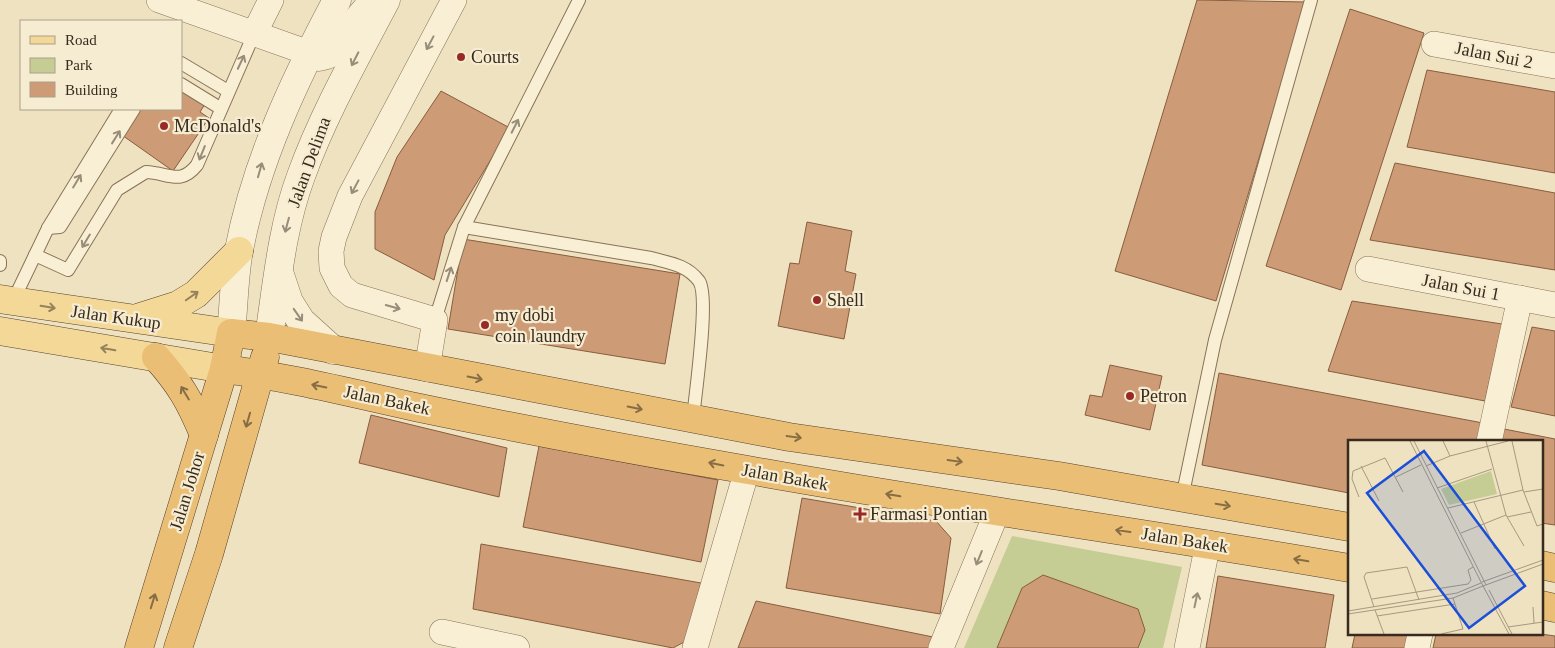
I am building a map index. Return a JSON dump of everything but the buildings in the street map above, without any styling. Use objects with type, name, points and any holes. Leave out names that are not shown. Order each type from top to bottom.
[{"type":"highway","points":[[232,333],[269,337],[427,369],[789,437],[1059,476],[1348,528]]},
{"type":"highway","name":"Jalan Johor","points":[[139,648],[224,369],[232,333]]},
{"type":"highway","points":[[178,648],[209,554],[261,374],[269,337]]},
{"type":"highway","points":[[156,357],[178,382],[189,399],[204,435]]},
{"type":"highway","name":"Jalan Bakek","points":[[224,369],[261,374],[418,407],[747,470],[997,512],[1208,543],[1348,568]]},
{"type":"highway","points":[[1542,565],[1555,568]]},
{"type":"highway","points":[[1542,605],[1555,608]]},
{"type":"main road","points":[[131,320],[178,305],[196,294],[239,251]]},
{"type":"main road","name":"Jalan Kukup","points":[[7,300],[131,320],[232,333]]},
{"type":"main road","name":"Jalan Kukup","points":[[0,331],[224,369]]},
{"type":"street","points":[[159,0],[178,15],[254,34],[319,57],[327,55],[374,0]]},
{"type":"street","points":[[254,34],[272,0]]},
{"type":"street","points":[[232,333],[239,251],[261,164],[309,53],[337,0]]},
{"type":"street","name":"Jalan Delima","points":[[269,337],[283,240],[300,176],[330,109],[386,0]]},
{"type":"street","points":[[427,369],[435,320],[352,295],[340,286],[332,268],[331,251],[334,237],[350,196],[454,0]]},
{"type":"street","name":"Jalan Sui 2","points":[[1434,44],[1555,66]]},
{"type":"street","name":"Jalan Sui 1","points":[[1368,269],[1555,305]]},
{"type":"street","points":[[279,270],[289,302],[301,321],[332,350]]},
{"type":"street","points":[[1489,440],[1520,298]]},
{"type":"street","points":[[695,648],[747,470]]},
{"type":"street","points":[[941,648],[997,512]]},
{"type":"street","points":[[1186,648],[1208,543]]},
{"type":"street","points":[[442,632],[517,648]]},
{"type":"lane","points":[[435,320],[464,227],[579,0]]},
{"type":"lane","points":[[1182,498],[1215,340],[1311,0]]},
{"type":"lane","points":[[35,255],[68,270],[117,190],[146,172],[179,178],[190,174],[197,165],[220,108],[254,34]]},
{"type":"lane","points":[[182,64],[228,91]]},
{"type":"lane","points":[[182,85],[220,108]]},
{"type":"lane","points":[[7,300],[35,255],[48,228],[120,110]]},
{"type":"lane","points":[[48,228],[60,227],[133,110]]},
{"type":"lane","points":[[464,227],[651,258],[678,264],[688,270],[700,283],[704,303],[693,419]]},
{"type":"green space","points":[[1012,536],[1182,567],[1163,648],[964,648]]},
{"type":"place","name":"Courts","points":[[461,57]]},
{"type":"place","name":"McDonald's","points":[[164,126]]},
{"type":"place","name":"Shell","points":[[817,300]]},
{"type":"place","name":"my dobi coin laundry","points":[[485,325]]},
{"type":"place","name":"Petron","points":[[1130,396]]},
{"type":"place","name":"Farmasi Pontian","points":[[860,514]]}]
